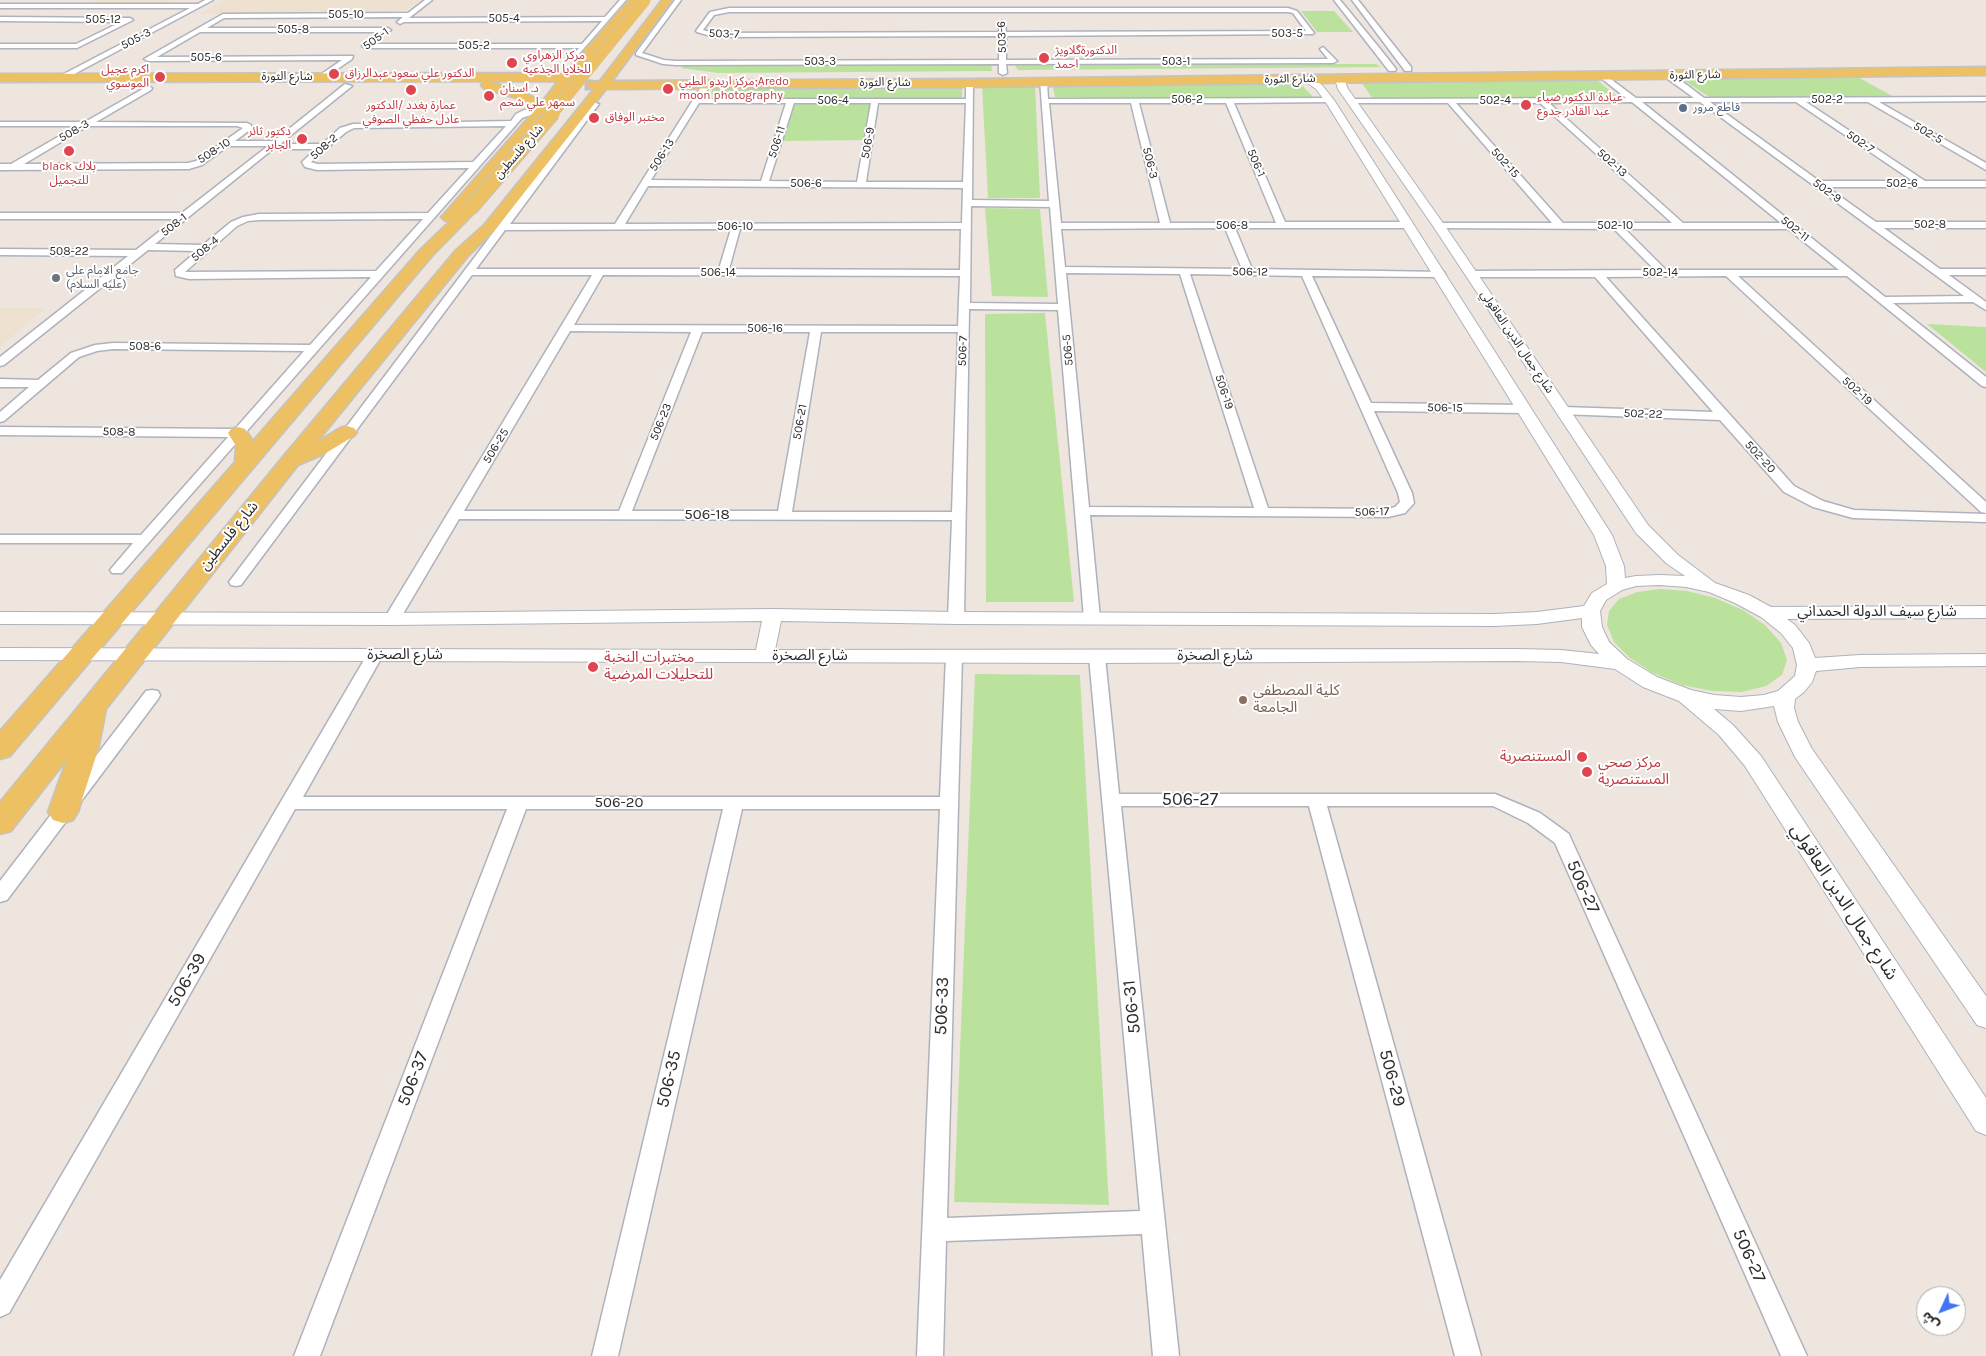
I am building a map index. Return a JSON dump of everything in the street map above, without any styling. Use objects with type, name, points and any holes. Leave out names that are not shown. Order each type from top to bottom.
[{"type":"main road","name":"شارع فلسطين","points":[[426,253],[442,226],[568,81],[584,52],[634,0]]},
{"type":"main road","name":"شارع فلسطين","points":[[3,744],[245,466],[426,253],[470,209],[588,72],[645,0]]},
{"type":"main road","name":"شارع فلسطين","points":[[466,262],[487,209],[599,72],[654,0]]},
{"type":"main road","name":"شارع فلسطين","points":[[0,823],[289,462],[466,262],[489,228],[595,104],[601,81],[624,56],[667,0]]},
{"type":"main road","points":[[491,81],[561,64],[584,52]]},
{"type":"main road","points":[[624,56],[644,68],[680,80]]},
{"type":"main road","name":"شارع الثورة","points":[[680,80],[707,84],[970,83],[1392,69],[1986,63]]},
{"type":"main road","name":"شارع الثورة","points":[[601,81],[680,80],[1003,68],[1164,76],[1307,79],[1341,84],[1604,76],[1986,72]]},
{"type":"main road","points":[[236,87],[249,77]]},
{"type":"main road","name":"شارع الثورة","points":[[0,78],[323,77],[568,81]]},
{"type":"main road","points":[[622,96],[680,80]]},
{"type":"main road","points":[[491,81],[544,109]]},
{"type":"main road","name":"شارع الثورة","points":[[0,88],[348,86],[491,81]]},
{"type":"main road","points":[[289,462],[319,449],[347,432]]},
{"type":"main road","points":[[238,433],[246,446],[245,466]]},
{"type":"main road","points":[[63,812],[84,750],[94,706]]},
{"type":"street","name":"505-3","points":[[63,78],[210,0]]},
{"type":"street","name":"505-1","points":[[323,77],[429,0]]},
{"type":"street","points":[[584,52],[623,0]]},
{"type":"street","name":"503-3","points":[[678,0],[638,54],[663,62],[676,63],[1003,68]]},
{"type":"street","name":"503-6","points":[[1001,0],[1003,68]]},
{"type":"street","points":[[1337,0],[1392,69]]},
{"type":"street","points":[[1355,0],[1408,69]]},
{"type":"street","points":[[0,6],[198,6]]},
{"type":"street","name":"503-7","points":[[1002,10],[728,10],[712,13],[699,31],[714,34],[1002,34]]},
{"type":"street","name":"503-5","points":[[1002,10],[1288,10],[1295,12],[1310,33],[1002,34]]},
{"type":"street","name":"505-10","points":[[223,16],[405,17]]},
{"type":"street","name":"505-6","points":[[223,16],[148,59],[350,58]]},
{"type":"street","name":"505-4","points":[[405,17],[607,19]]},
{"type":"street","name":"505-12","points":[[0,19],[130,20],[77,46],[0,46]]},
{"type":"street","name":"505-8","points":[[199,30],[388,30]]},
{"type":"street","name":"505-2","points":[[365,46],[584,52]]},
{"type":"street","name":"503-1","points":[[1003,68],[1332,62],[1322,49]]},
{"type":"street","name":"502-9","points":[[1668,75],[1986,307]]},
{"type":"street","name":"502-11","points":[[1604,76],[1986,383]]},
{"type":"street","name":"شارع جمال الدين العاقولي","points":[[1307,79],[1325,95],[1440,274],[1603,535],[1615,566],[1616,586]]},
{"type":"street","name":"506-5","points":[[1043,82],[1092,618]]},
{"type":"street","name":"506-7","points":[[956,618],[970,83]]},
{"type":"street","name":"506-13","points":[[618,227],[707,84]]},
{"type":"street","points":[[1325,95],[1341,84]]},
{"type":"street","name":"شارع جمال الدين العاقولي","points":[[1341,84],[1439,226],[1642,529],[1672,559],[1714,588]]},
{"type":"street","name":"508-1","points":[[0,363],[348,86]]},
{"type":"street","name":"508-3","points":[[0,174],[148,88]]},
{"type":"street","name":"506-2","points":[[1045,101],[1229,100],[1325,95]]},
{"type":"street","points":[[1962,99],[1978,108]]},
{"type":"street","name":"502-2","points":[[1668,100],[1986,99]]},
{"type":"street","name":"506-3","points":[[1134,100],[1166,226]]},
{"type":"street","name":"506-1","points":[[1229,100],[1282,226]]},
{"type":"street","name":"502-4","points":[[1352,101],[1668,100]]},
{"type":"street","name":"502-7","points":[[1798,100],[1922,184]]},
{"type":"street","name":"502-5","points":[[1870,100],[1986,167]]},
{"type":"street","name":"506-4","points":[[697,101],[970,101]]},
{"type":"street","name":"506-11","points":[[764,184],[791,101]]},
{"type":"street","name":"506-9","points":[[861,184],[875,101]]},
{"type":"street","name":"502-15","points":[[1450,101],[1560,226]]},
{"type":"street","name":"502-13","points":[[1543,101],[1681,226]]},
{"type":"street","points":[[236,582],[347,432],[466,262],[504,227],[595,104]]},
{"type":"street","points":[[118,570],[520,114],[544,109]]},
{"type":"street","points":[[0,124],[85,124]]},
{"type":"street","name":"508-10","points":[[0,167],[189,166],[199,163],[247,129],[247,125],[85,124]]},
{"type":"street","name":"508-2","points":[[476,165],[317,167],[308,166],[306,162],[342,130],[366,124],[512,124]]},
{"type":"street","points":[[226,144],[324,146]]},
{"type":"street","name":"506-6","points":[[645,183],[968,185]]},
{"type":"street","name":"502-6","points":[[1818,184],[1986,184]]},
{"type":"street","points":[[967,203],[1054,204]]},
{"type":"street","points":[[0,216],[184,216]]},
{"type":"street","name":"508-4","points":[[379,274],[189,276],[180,274],[180,270],[234,224],[259,216],[430,216]]},
{"type":"street","name":"502-8","points":[[1874,225],[1986,225]]},
{"type":"street","points":[[723,273],[736,226]]},
{"type":"street","name":"506-10","points":[[504,227],[967,226]]},
{"type":"street","name":"506-8","points":[[1056,226],[1408,226]]},
{"type":"street","points":[[1229,226],[1248,272]]},
{"type":"street","name":"502-10","points":[[1439,226],[1791,226]]},
{"type":"street","points":[[1617,226],[1663,273]]},
{"type":"street","name":"508-22","points":[[0,252],[206,248]]},
{"type":"street","name":"506-14","points":[[466,262],[599,273],[965,273]]},
{"type":"street","name":"506-12","points":[[1060,270],[1440,274]]},
{"type":"street","name":"506-19","points":[[1184,272],[1263,513]]},
{"type":"street","points":[[1938,272],[1986,272]]},
{"type":"street","name":"506-25","points":[[392,619],[599,273]]},
{"type":"street","name":"506-17","points":[[1082,511],[1388,513],[1400,510],[1407,503],[1405,494],[1306,273]]},
{"type":"street","name":"502-20","points":[[1597,273],[1789,489],[1818,504],[1853,514],[1986,518]]},
{"type":"street","name":"502-19","points":[[1728,273],[1986,509]]},
{"type":"street","name":"502-14","points":[[1470,274],[1849,273]]},
{"type":"street","points":[[1883,300],[1975,299]]},
{"type":"street","points":[[964,306],[1064,307]]},
{"type":"street","name":"506-16","points":[[566,328],[964,329]]},
{"type":"street","name":"506-23","points":[[624,515],[698,328]]},
{"type":"street","name":"506-21","points":[[784,516],[816,329]]},
{"type":"street","name":"508-6","points":[[0,418],[75,355],[95,348],[113,346],[314,348]]},
{"type":"street","points":[[0,383],[40,384]]},
{"type":"street","name":"506-15","points":[[1366,407],[1524,409]]},
{"type":"street","name":"502-22","points":[[1564,411],[1723,416]]},
{"type":"street","name":"508-8","points":[[0,431],[238,433]]},
{"type":"street","name":"506-18","points":[[454,515],[959,516]]},
{"type":"street","points":[[0,540],[144,539]]},
{"type":"street","points":[[1660,580],[1686,582],[1714,588],[1742,599],[1768,613],[1788,629],[1802,647],[1807,665],[1805,677],[1797,687],[1785,696],[1765,702],[1741,704],[1714,702],[1686,696],[1650,682],[1620,663],[1602,645],[1592,627],[1591,611],[1599,596],[1616,586],[1636,581],[1660,580]]},
{"type":"street","points":[[0,618],[392,619],[773,615],[956,618],[1494,620],[1537,618],[1591,611]]},
{"type":"street","name":"شارع سيف الدولة الحمداني","points":[[1768,613],[1986,612]]},
{"type":"street","points":[[764,656],[773,615]]},
{"type":"street","name":"شارع الصخرة","points":[[0,654],[1097,657],[1516,655],[1560,656],[1620,663]]},
{"type":"street","name":"506-39","points":[[0,1304],[375,655]]},
{"type":"street","name":"506-33","points":[[930,1356],[954,656]]},
{"type":"street","name":"506-31","points":[[1097,657],[1166,1356]]},
{"type":"street","points":[[1807,665],[1860,661],[1986,660]]},
{"type":"street","points":[[0,895],[152,695]]},
{"type":"street","name":"شارع جمال الدين العاقولي","points":[[1686,696],[1726,730],[1753,762],[1986,1122]]},
{"type":"street","points":[[1785,696],[1784,708],[1788,722],[1803,752],[1986,1018]]},
{"type":"street","name":"506-27","points":[[1111,800],[1495,800],[1534,818],[1562,839],[1794,1356]]},
{"type":"street","name":"506-29","points":[[1316,800],[1468,1356]]},
{"type":"street","name":"506-20","points":[[290,803],[949,803]]},
{"type":"street","name":"506-37","points":[[307,1356],[519,803]]},
{"type":"street","name":"506-35","points":[[604,1356],[734,803]]},
{"type":"street","points":[[935,1230],[1153,1222]]},
{"type":"shaded area","points":[[97,0],[172,0],[164,4],[88,4]]},
{"type":"shaded area","points":[[225,0],[420,0],[398,14],[199,14]]},
{"type":"shaded area","points":[[0,308],[46,308],[0,346]]},
{"type":"green space","points":[[1301,11],[1334,11],[1353,32],[1317,32]]},
{"type":"green space","points":[[991,63],[992,71],[718,73],[681,68],[686,64]]},
{"type":"green space","points":[[1014,64],[1376,64],[1381,67],[1018,70]]},
{"type":"green space","points":[[1856,76],[1894,97],[1711,98],[1680,78]]},
{"type":"green space","points":[[1597,80],[1619,98],[1373,99],[1361,82]]},
{"type":"green space","points":[[1298,81],[1315,99],[1055,97],[1052,84]]},
{"type":"green space","points":[[982,85],[1035,85],[1040,198],[988,198]]},
{"type":"green space","points":[[962,86],[962,98],[708,99],[714,87]]},
{"type":"green space","points":[[791,101],[875,101],[868,140],[778,141]]},
{"type":"green space","points":[[985,208],[1040,209],[1048,297],[992,296]]},
{"type":"green space","points":[[1045,313],[1074,602],[986,602],[985,314]]},
{"type":"green space","points":[[1927,324],[1986,327],[1986,372]]},
{"type":"green space","points":[[1660,589],[1687,591],[1715,598],[1743,610],[1765,625],[1781,643],[1787,660],[1782,675],[1766,686],[1742,692],[1712,691],[1682,685],[1653,673],[1630,658],[1614,642],[1607,625],[1609,611],[1619,599],[1637,592]]},
{"type":"green space","points":[[975,674],[1080,675],[1109,1205],[954,1202]]},
{"type":"tunnel","points":[[568,85],[593,85]]},
{"type":"place","name":"الدكتورةگلاويژ احمد","points":[[1044,58]]},
{"type":"place","name":"مركز الزهراوي للخلايا الجذعيه","points":[[512,63]]},
{"type":"place","name":"الدكتور علي سعود عبدالرزاق","points":[[334,74]]},
{"type":"place","name":"اكرم عجيل الموسوي","points":[[160,77]]},
{"type":"place","name":"مركز اريدو الطبي;Aredo moon photography","points":[[668,89]]},
{"type":"place","name":"عمارة بغدد /الدكتور عادل حفظي الصوفي","points":[[411,90]]},
{"type":"place","name":"د. اسنان سمهر علي شحم","points":[[489,96]]},
{"type":"place","name":"عيادة الدكتور ضياء عبد القادر جدوع","points":[[1526,105]]},
{"type":"place","name":"قاطع مرور","points":[[1683,108]]},
{"type":"place","name":"مختبر الوفاق","points":[[594,118]]},
{"type":"place","name":"دكتور ثائر الجابر","points":[[302,139]]},
{"type":"place","name":"black بلاك للتجميل","points":[[69,151]]},
{"type":"place","name":"جامع الامام علي (عليه السلام)","points":[[56,278]]},
{"type":"place","name":"مختبرات النخبة للتحليلات المرضية","points":[[593,667]]},
{"type":"place","name":"كلية المصطفى الجامعة","points":[[1243,700]]},
{"type":"place","name":"المستنصرية","points":[[1582,757]]},
{"type":"place","name":"مركز صحي المستنصرية","points":[[1587,772]]}]
